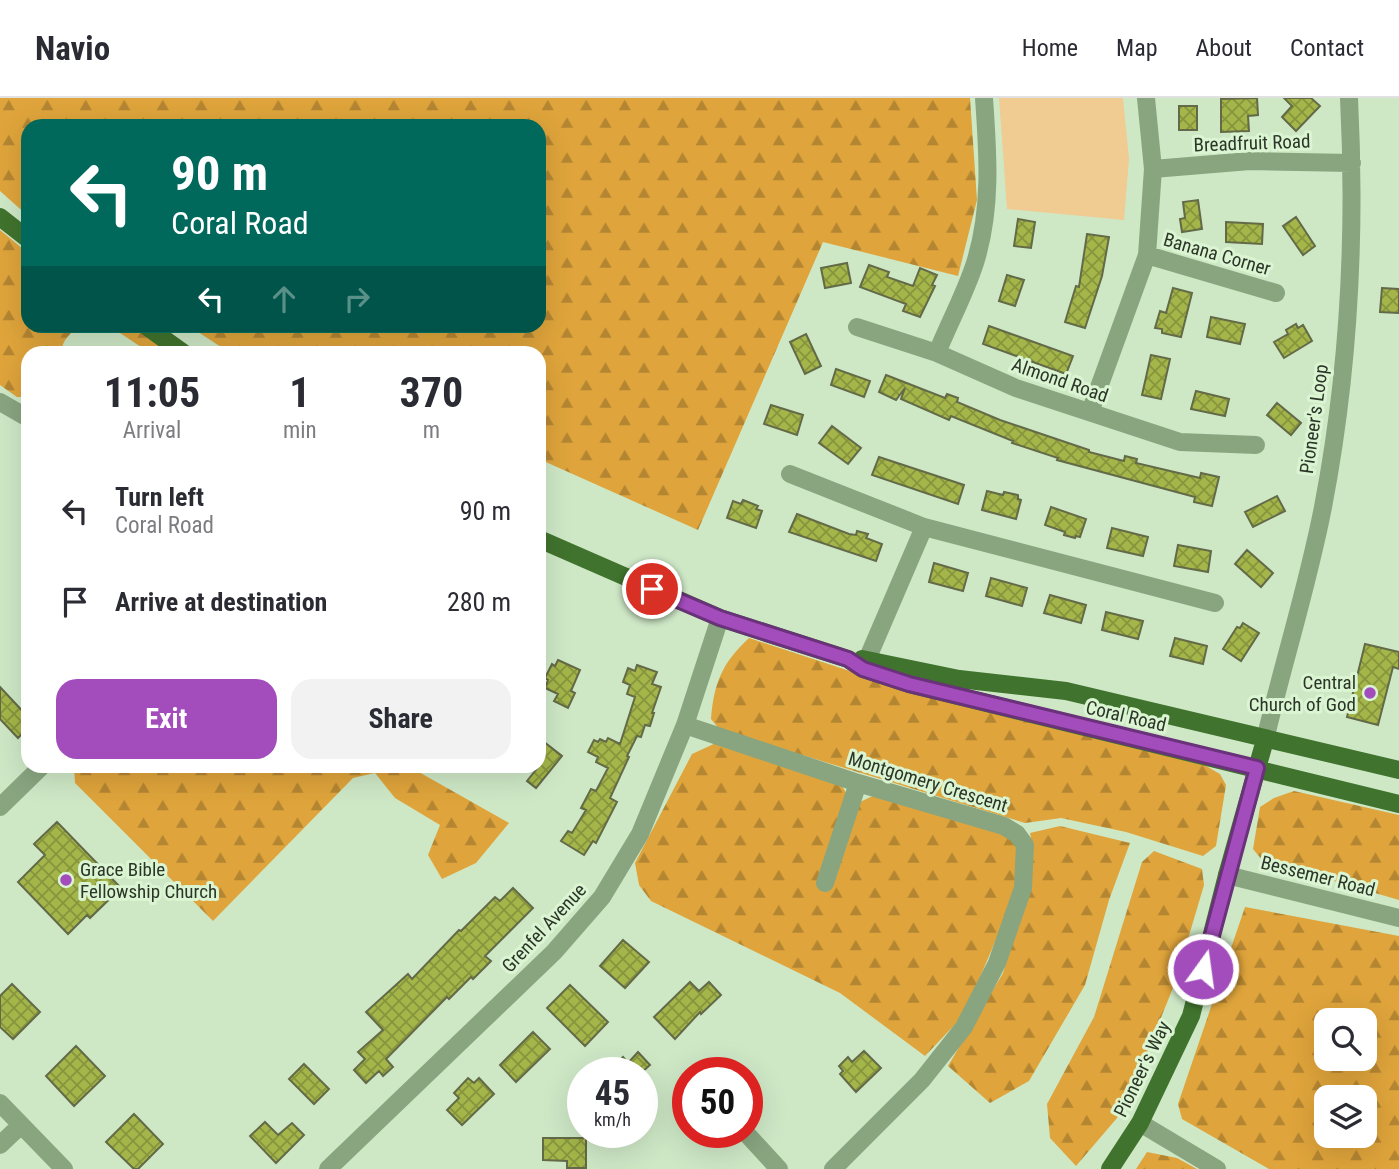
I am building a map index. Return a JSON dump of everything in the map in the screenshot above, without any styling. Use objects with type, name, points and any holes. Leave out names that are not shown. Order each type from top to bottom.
[{"type":"main road","points":[[0,217],[21,234]]},
{"type":"main road","points":[[156,333],[174,346]]},
{"type":"main road","name":"Coral Road","points":[[546,542],[720,618],[865,664],[959,679],[1066,691],[1399,770]]},
{"type":"main road","name":"Coral Road","points":[[865,664],[909,684],[1399,804]]},
{"type":"main road","name":"Pioneer's Way","points":[[1110,1169],[1140,1124],[1191,1016],[1265,740]]},
{"type":"street","points":[[937,353],[975,264],[985,220],[989,175],[984,98]]},
{"type":"street","points":[[1090,412],[1147,255],[1153,169],[1146,98]]},
{"type":"street","name":"Pioneer's Loop","points":[[1265,740],[1322,508],[1334,438],[1348,316],[1352,163],[1349,98]]},
{"type":"street","name":"Breadfruit Road","points":[[1153,169],[1250,161],[1352,163]]},
{"type":"street","name":"Banana Corner","points":[[1147,255],[1276,293]]},
{"type":"street","name":"Almond Road","points":[[858,327],[937,353],[1000,382],[1180,442],[1256,445]]},
{"type":"street","points":[[0,402],[21,414]]},
{"type":"street","points":[[790,474],[924,527],[1215,603]]},
{"type":"street","points":[[865,664],[924,527]]},
{"type":"street","name":"Grenfel Avenue","points":[[328,1169],[554,952],[602,897],[640,834],[685,725],[720,618]]},
{"type":"street","name":"Montgomery Crescent","points":[[685,725],[858,783],[1004,825],[1017,834],[1025,845],[1023,888],[997,963],[964,1027],[922,1080],[833,1169]]},
{"type":"street","points":[[0,807],[35,773]]},
{"type":"street","points":[[825,883],[858,783]]},
{"type":"street","name":"Bessemer Road","points":[[1227,875],[1399,918]]},
{"type":"street","points":[[0,1103],[64,1169]]},
{"type":"street","points":[[1140,1124],[1217,1169]]},
{"type":"street","points":[[0,1145],[21,1125]]},
{"type":"street","points":[[760,1148],[779,1169]]},
{"type":"green space","points":[[0,98],[970,98],[977,200],[958,276],[823,242],[698,530],[546,462],[546,346],[219,346],[200,333],[546,333],[546,119],[21,119],[21,210],[0,191]]},
{"type":"green space","points":[[0,230],[21,247],[21,333],[72,333],[63,346],[21,346],[21,397],[0,385]]},
{"type":"green space","points":[[120,333],[142,333],[159,346],[140,346]]},
{"type":"green space","points":[[749,638],[862,675],[1199,762],[1220,774],[1226,785],[1216,846],[1203,856],[1126,832],[1061,818],[1025,823],[720,730],[711,719],[717,684],[732,656]]},
{"type":"green space","points":[[718,742],[840,783],[847,794],[820,873],[860,802],[879,793],[1002,828],[1016,843],[1017,890],[964,1015],[925,1056],[840,993],[651,901],[639,885],[635,863],[692,754]]},
{"type":"green space","points":[[74,773],[375,773],[353,778],[213,921],[75,783]]},
{"type":"green space","points":[[375,773],[421,773],[509,823],[476,863],[442,879],[428,855],[440,825],[395,798]]},
{"type":"green space","points":[[1294,791],[1399,815],[1399,900],[1262,860],[1253,849],[1260,807],[1274,798]]},
{"type":"green space","points":[[1060,826],[1130,843],[1109,900],[1085,985],[1029,1081],[990,1103],[948,1066],[1003,973],[1027,888],[1033,847],[1030,833]]},
{"type":"green space","points":[[1154,851],[1202,869],[1204,885],[1175,983],[1128,1099],[1117,1118],[1076,1166],[1050,1138],[1047,1104],[1094,1017],[1142,862]]},
{"type":"green space","points":[[1245,907],[1399,936],[1399,1169],[1269,1169],[1182,1119],[1178,1104]]},
{"type":"green space","points":[[1147,1152],[1177,1158],[1197,1169],[1136,1169]]},
{"type":"shaded area","points":[[999,98],[1123,98],[1129,159],[1124,220],[1007,209]]},
{"type":"building","points":[[1257,98],[1258,115],[1248,116],[1249,131],[1221,132],[1221,99]]},
{"type":"building","points":[[1284,98],[1311,98],[1320,106],[1296,131],[1282,117],[1292,106]]},
{"type":"building","points":[[1179,106],[1197,106],[1197,130],[1179,130]]},
{"type":"building","points":[[1198,200],[1202,229],[1182,232],[1180,219],[1185,218],[1183,202]]},
{"type":"building","points":[[1296,217],[1315,246],[1303,255],[1283,226]]},
{"type":"building","points":[[1018,219],[1035,222],[1031,248],[1014,246]]},
{"type":"building","points":[[1226,222],[1263,224],[1262,244],[1226,242]]},
{"type":"building","points":[[1087,234],[1109,237],[1102,276],[1085,328],[1065,322],[1076,286],[1079,287]]},
{"type":"building","points":[[847,263],[851,283],[825,288],[821,268]]},
{"type":"building","points":[[869,265],[889,272],[887,277],[913,286],[920,268],[937,275],[932,285],[935,286],[920,317],[903,311],[906,304],[860,287]]},
{"type":"building","points":[[1007,275],[1024,280],[1015,306],[999,301]]},
{"type":"building","points":[[1173,288],[1192,293],[1181,337],[1162,333],[1162,329],[1155,328],[1160,311],[1166,313]]},
{"type":"building","points":[[1382,288],[1399,289],[1399,313],[1380,312]]},
{"type":"building","points":[[1211,317],[1245,324],[1240,344],[1207,337]]},
{"type":"building","points":[[1296,324],[1298,328],[1303,325],[1312,341],[1284,358],[1274,342],[1288,334],[1286,330]]},
{"type":"building","points":[[989,326],[1073,356],[1066,374],[983,344]]},
{"type":"building","points":[[806,334],[821,366],[805,374],[790,342]]},
{"type":"building","points":[[1151,355],[1170,359],[1161,399],[1142,395]]},
{"type":"building","points":[[836,369],[870,381],[864,397],[831,385]]},
{"type":"building","points":[[886,375],[945,398],[947,394],[958,398],[957,402],[1000,420],[1089,452],[1124,461],[1125,456],[1137,459],[1136,463],[1200,478],[1201,473],[1219,477],[1212,506],[1194,502],[1195,497],[1057,460],[1058,458],[1012,443],[1013,441],[951,416],[949,420],[901,399],[905,388],[896,400],[879,392]]},
{"type":"building","points":[[1196,391],[1229,399],[1225,416],[1191,409]]},
{"type":"building","points":[[1277,403],[1301,423],[1291,435],[1267,415]]},
{"type":"building","points":[[771,405],[803,415],[797,435],[764,424]]},
{"type":"building","points":[[832,426],[861,448],[848,464],[819,443]]},
{"type":"building","points":[[879,457],[964,485],[958,504],[872,475]]},
{"type":"building","points":[[987,491],[1018,495],[1021,500],[1016,519],[982,510]]},
{"type":"building","points":[[1277,496],[1285,511],[1253,527],[1245,512]]},
{"type":"building","points":[[743,500],[758,506],[756,509],[762,511],[756,528],[727,518],[733,501],[741,504]]},
{"type":"building","points":[[1051,507],[1086,519],[1080,537],[1064,535],[1065,532],[1045,525]]},
{"type":"building","points":[[797,514],[849,534],[856,535],[857,531],[868,534],[866,538],[882,544],[876,561],[789,532]]},
{"type":"building","points":[[1112,528],[1148,537],[1143,556],[1107,548]]},
{"type":"building","points":[[1178,545],[1211,551],[1208,572],[1174,566]]},
{"type":"building","points":[[1247,550],[1273,573],[1261,587],[1235,564]]},
{"type":"building","points":[[934,563],[968,573],[963,591],[929,582]]},
{"type":"building","points":[[991,578],[1027,588],[1022,606],[986,596]]},
{"type":"building","points":[[1050,595],[1086,605],[1081,623],[1044,613]]},
{"type":"building","points":[[1106,612],[1143,621],[1138,639],[1102,630]]},
{"type":"building","points":[[1243,623],[1259,633],[1241,661],[1223,649],[1237,627],[1240,628]]},
{"type":"building","points":[[1175,638],[1207,646],[1203,664],[1170,656]]},
{"type":"building","name":"Central Church of God","points":[[1365,644],[1399,652],[1399,669],[1393,667],[1378,725],[1347,717]]},
{"type":"building","points":[[558,660],[580,670],[571,691],[575,693],[568,708],[554,701],[558,694],[546,688],[546,676],[552,664],[555,666]]},
{"type":"building","points":[[637,665],[657,672],[652,684],[661,687],[654,713],[650,726],[645,725],[641,737],[637,736],[627,756],[629,757],[610,798],[617,802],[596,843],[593,841],[584,855],[561,841],[568,831],[572,833],[586,810],[581,808],[591,789],[596,791],[608,768],[596,762],[598,757],[588,752],[594,740],[606,742],[608,738],[620,744],[635,697],[627,694],[630,685],[623,682],[628,668],[635,671]]},
{"type":"building","points":[[0,687],[21,710],[21,735],[18,738],[0,719]]},
{"type":"building","points":[[546,743],[562,756],[536,788],[527,781],[533,773],[546,773]]},
{"type":"building","name":"Grace Bible Fellowship Church","points":[[57,822],[121,888],[90,918],[87,915],[68,934],[18,882],[45,855],[34,844]]},
{"type":"building","points":[[513,888],[533,908],[485,956],[491,961],[449,999],[447,997],[386,1059],[393,1067],[383,1076],[379,1071],[366,1083],[354,1070],[365,1059],[358,1052],[383,1030],[366,1012],[408,974],[412,979],[495,897],[500,901]]},
{"type":"building","points":[[623,940],[649,962],[625,988],[600,966]]},
{"type":"building","points":[[690,982],[699,991],[709,982],[721,995],[701,1014],[700,1012],[675,1039],[654,1017]]},
{"type":"building","points":[[12,984],[40,1012],[13,1039],[0,1027],[0,996]]},
{"type":"building","points":[[570,985],[608,1022],[585,1046],[547,1008]]},
{"type":"building","points":[[533,1032],[550,1049],[516,1082],[500,1065]]},
{"type":"building","points":[[76,1046],[105,1076],[74,1106],[46,1076]]},
{"type":"building","points":[[864,1051],[881,1068],[856,1092],[840,1074],[843,1071],[839,1066],[848,1057],[852,1062]]},
{"type":"building","points":[[304,1064],[329,1089],[314,1104],[289,1079]]},
{"type":"building","points":[[468,1078],[474,1083],[479,1078],[494,1094],[462,1125],[447,1110],[459,1098],[454,1093]]},
{"type":"building","points":[[134,1114],[163,1144],[138,1169],[134,1169],[106,1142]]},
{"type":"building","points":[[265,1122],[278,1135],[292,1123],[304,1135],[276,1163],[250,1136]]},
{"type":"building","points":[[543,1138],[567,1138],[567,1148],[586,1148],[586,1168],[567,1168],[567,1161],[543,1160]]},
{"type":"place","name":"Central Church of God","points":[[1370,693]]},
{"type":"place","name":"Grace Bible Fellowship Church","points":[[66,880]]},
{"type":"route","points":[[652,589],[720,618],[848,659],[863,669],[909,684],[1257,768],[1203,969]]}]
